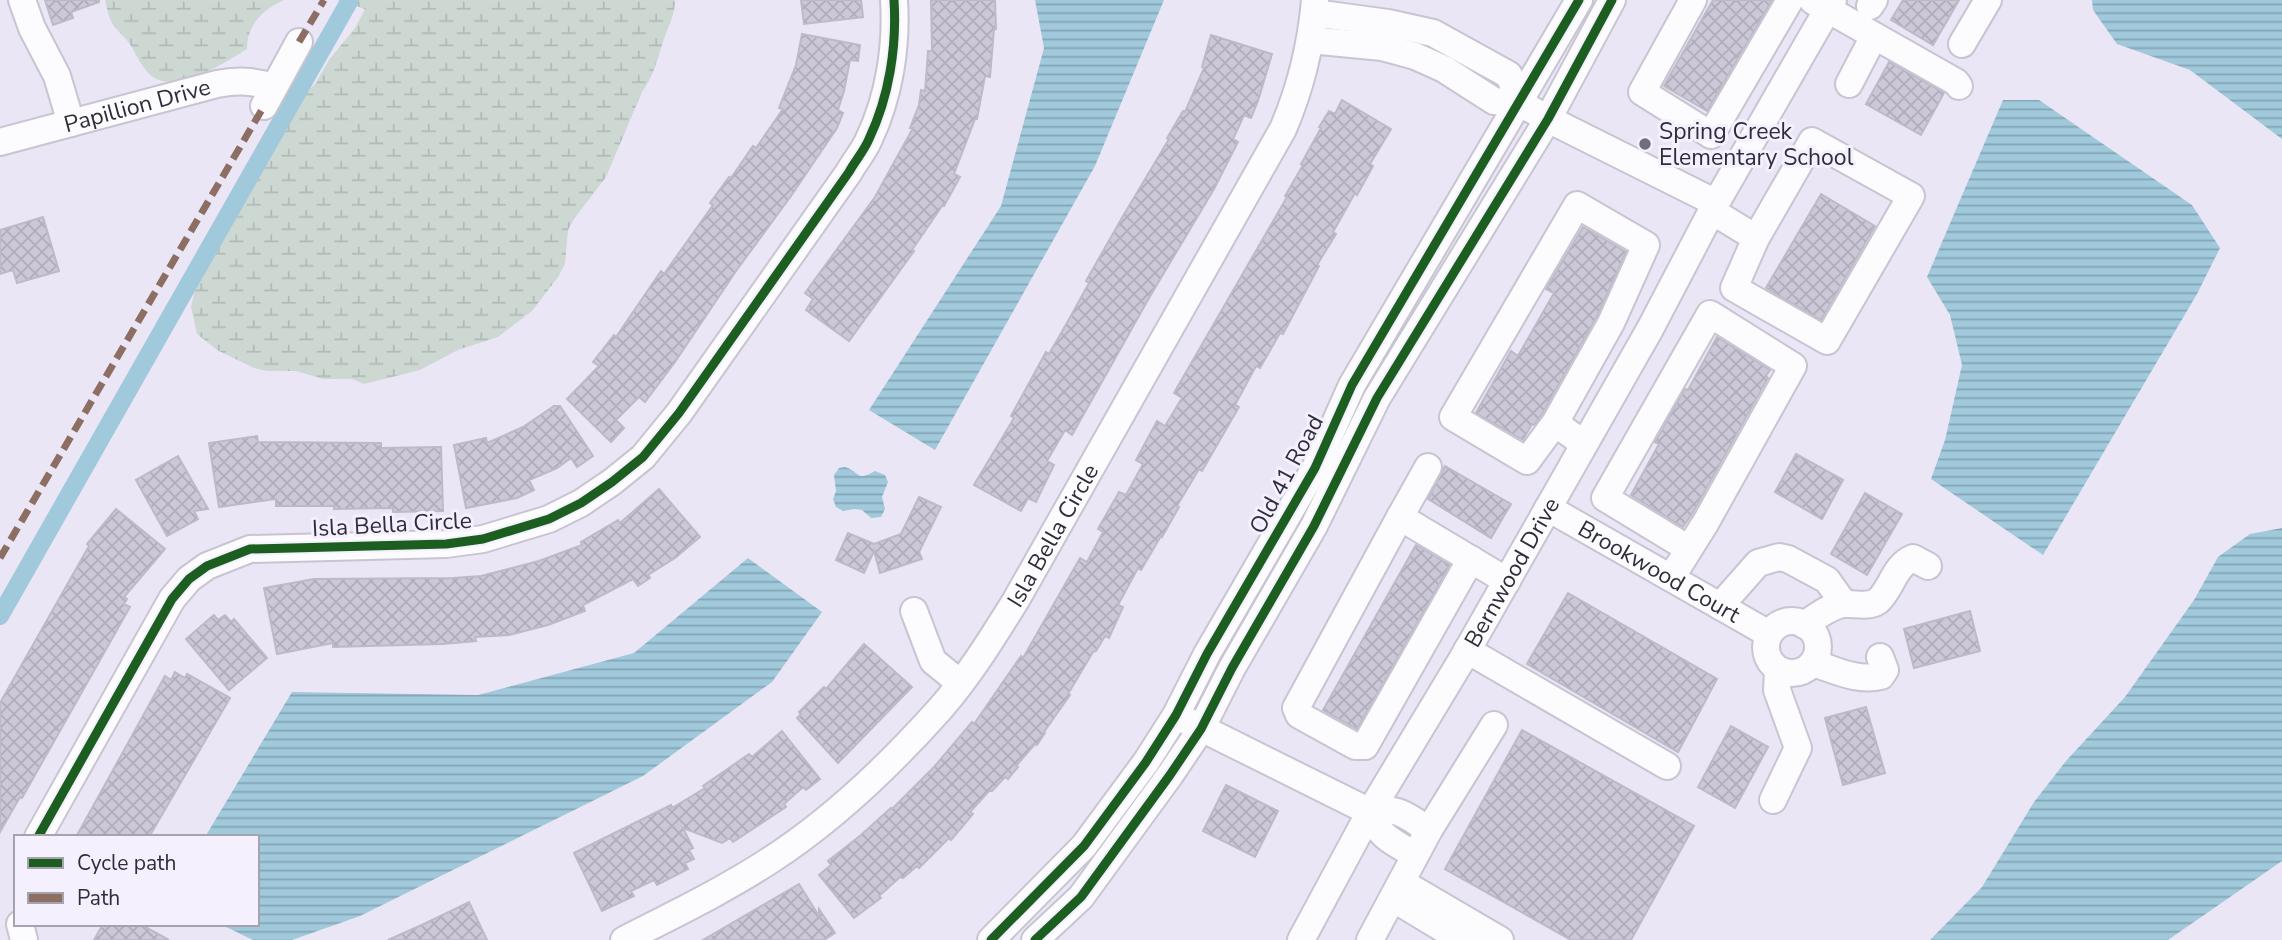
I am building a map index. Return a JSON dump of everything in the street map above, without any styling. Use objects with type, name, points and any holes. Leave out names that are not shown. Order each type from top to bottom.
[{"type":"street","points":[[22,0],[32,29],[57,76],[71,123]]},
{"type":"street","name":"Isla Bella Circle","points":[[38,835],[172,598],[189,579],[207,566],[250,549],[446,544],[483,539],[549,519],[581,503],[643,457],[680,413],[869,140],[888,82],[893,46],[894,0]]},
{"type":"street","name":"Old 41 Road","points":[[991,940],[1084,846],[1146,762],[1176,715],[1207,654],[1315,468],[1352,385],[1580,0]]},
{"type":"street","name":"Old 41 Road","points":[[1035,940],[1080,897],[1201,729],[1232,668],[1314,526],[1377,398],[1548,120],[1612,0]]},
{"type":"street","points":[[1693,0],[1642,92],[1711,135],[1790,0]]},
{"type":"street","points":[[1962,44],[1988,0]]},
{"type":"street","points":[[1824,3],[1959,86]]},
{"type":"street","name":"Bernwood Drive","points":[[1301,940],[1370,812],[1507,581],[1664,304],[1824,3]]},
{"type":"street","points":[[1315,6],[1385,35],[1415,56],[1444,69],[1494,101],[1520,103],[1714,207],[1756,238]]},
{"type":"street","name":"Isla Bella Circle","points":[[624,940],[728,886],[771,861],[805,835],[873,778],[941,708],[960,683],[1016,600],[1283,129],[1306,63],[1315,6]]},
{"type":"street","points":[[1310,40],[1385,35]]},
{"type":"street","points":[[1849,84],[1874,36]]},
{"type":"street","name":"Papillion Drive","points":[[0,142],[236,80],[255,81],[269,97],[299,42]]},
{"type":"street","points":[[1812,141],[1911,196],[1827,341],[1734,288],[1756,238],[1812,141]]},
{"type":"street","points":[[1577,205],[1646,246],[1611,323],[1555,423],[1527,461],[1453,417],[1577,205]]},
{"type":"street","points":[[1628,286],[1664,304]]},
{"type":"street","points":[[1671,578],[1689,548],[1793,366],[1710,314],[1605,498],[1689,548]]},
{"type":"street","points":[[1555,423],[1584,444]]},
{"type":"street","points":[[1428,467],[1296,711],[1360,747],[1365,746],[1471,559]]},
{"type":"street","name":"Brookwood Court","points":[[1548,508],[1769,634]]},
{"type":"street","points":[[1400,517],[1507,581]]},
{"type":"street","points":[[1720,606],[1758,563],[1779,557],[1827,580],[1844,604]]},
{"type":"street","points":[[1804,625],[1824,612],[1844,604],[1870,604],[1878,600],[1905,562],[1913,558],[1928,566]]},
{"type":"street","points":[[914,611],[933,661],[960,683]]},
{"type":"street","points":[[1791,621],[1804,625],[1816,637],[1818,649],[1813,663],[1798,673],[1778,670],[1769,662],[1766,652],[1769,634],[1782,623],[1791,621]]},
{"type":"street","points":[[1467,650],[1667,766]]},
{"type":"street","points":[[1813,663],[1870,679],[1881,676],[1885,670],[1880,657]]},
{"type":"street","points":[[1773,800],[1798,747],[1777,690],[1778,670]]},
{"type":"street","points":[[1393,697],[1426,718]]},
{"type":"street","points":[[1176,715],[1370,812],[1394,810],[1429,830]]},
{"type":"street","points":[[1370,940],[1429,830],[1494,725]]},
{"type":"street","points":[[1370,812],[1375,827],[1381,834],[1415,855]]},
{"type":"street","points":[[1397,890],[1462,940]]},
{"type":"street","points":[[1397,890],[1500,940]]},
{"type":"green space","points":[[105,0],[284,0],[269,8],[253,25],[247,49],[201,74],[175,82],[163,81],[146,71],[129,43],[113,24]]},
{"type":"green space","points":[[337,0],[675,0],[673,15],[653,73],[642,92],[606,177],[574,219],[568,230],[565,264],[532,311],[498,337],[458,350],[420,370],[364,384],[352,379],[323,379],[296,371],[254,368],[217,350],[197,334],[191,307],[209,257],[238,199],[251,191],[267,153],[291,118],[295,104],[315,84],[329,60],[355,28],[365,9]]},
{"type":"water","points":[[1035,0],[1164,0],[1095,166],[935,450],[869,410],[1001,206],[1044,48]]},
{"type":"water","points":[[2092,0],[2282,0],[2282,139],[2190,70],[2117,44],[2093,10]]},
{"type":"water","points":[[2003,100],[2039,100],[2192,205],[2220,248],[2197,294],[2043,555],[1931,479],[1945,440],[1962,365],[1950,315],[1927,277]]},
{"type":"water","points":[[845,467],[861,476],[875,471],[885,475],[888,482],[882,497],[885,509],[881,517],[871,518],[862,510],[843,511],[836,507],[833,499],[836,491],[834,475],[839,468]]},
{"type":"water","points":[[2282,528],[2282,861],[2168,940],[1930,940],[1982,887],[2034,802],[2066,761],[2125,697],[2194,600],[2218,557],[2250,534]]},
{"type":"water","points":[[748,558],[822,612],[772,682],[643,776],[360,916],[292,940],[253,940],[224,926],[259,926],[259,835],[206,835],[292,692],[478,695],[634,653]]},
{"type":"building","points":[[45,0],[99,2],[71,12],[73,18],[53,25]]},
{"type":"building","points":[[801,0],[861,0],[863,17],[804,24]]},
{"type":"building","points":[[931,0],[995,0],[996,29],[990,77],[985,76],[977,119],[954,174],[960,177],[944,206],[912,250],[914,251],[849,341],[806,310],[813,299],[805,293],[875,197],[913,128],[910,128],[919,105],[921,90],[925,91],[928,51],[932,51]]},
{"type":"building","points":[[1713,0],[1772,0],[1707,111],[1664,86]]},
{"type":"building","points":[[1903,0],[1959,0],[1933,45],[1891,20]]},
{"type":"building","points":[[802,34],[860,45],[858,61],[850,60],[838,110],[843,113],[837,128],[645,402],[639,397],[616,420],[624,428],[611,442],[567,399],[599,366],[593,362],[614,335],[616,337],[661,271],[664,274],[713,205],[710,203],[753,146],[756,148],[783,109],[779,108],[796,65]]},
{"type":"building","points":[[1211,35],[1272,54],[1258,101],[1251,118],[1244,115],[1233,139],[1238,142],[1214,189],[1072,435],[1065,430],[1047,461],[1054,465],[1036,502],[1028,498],[1021,511],[974,485],[1014,418],[1011,416],[1046,352],[1049,354],[1089,283],[1086,281],[1169,139],[1167,138],[1183,111],[1185,112],[1204,68],[1202,67]]},
{"type":"building","points":[[1889,62],[1944,93],[1921,135],[1866,104]]},
{"type":"building","points":[[1342,100],[1391,129],[1370,164],[1373,166],[1357,195],[1355,193],[1333,232],[1336,234],[1317,265],[1319,266],[1283,334],[1280,333],[1260,368],[1256,366],[1235,405],[1239,407],[1202,471],[1199,469],[1141,570],[1138,568],[1118,605],[1123,607],[1109,638],[1105,636],[1093,652],[1068,694],[1070,695],[1037,745],[1035,744],[1016,766],[1018,767],[1008,779],[1005,777],[989,791],[970,812],[973,814],[951,840],[949,838],[919,868],[917,866],[903,878],[900,877],[879,896],[881,898],[854,918],[819,875],[831,865],[828,861],[892,809],[934,767],[972,722],[974,724],[1021,656],[1023,658],[1080,558],[1087,562],[1103,532],[1098,529],[1119,492],[1126,495],[1143,464],[1136,460],[1157,421],[1165,426],[1182,398],[1174,393],[1287,197],[1285,196],[1321,128],[1319,127],[1329,111],[1335,114]]},
{"type":"building","points":[[1821,194],[1875,226],[1821,320],[1766,288]]},
{"type":"building","points":[[43,217],[59,271],[17,283],[13,270],[0,274],[0,230]]},
{"type":"building","points":[[1583,227],[1626,252],[1597,316],[1542,414],[1534,425],[1532,424],[1523,440],[1476,413],[1511,351],[1518,356],[1554,293],[1546,289]]},
{"type":"building","points":[[1717,337],[1770,370],[1766,376],[1768,378],[1683,527],[1631,495],[1659,444],[1655,442]]},
{"type":"building","points":[[554,406],[560,406],[593,456],[577,467],[571,458],[557,468],[529,480],[534,490],[517,498],[466,508],[454,445],[486,438],[487,443],[523,427]]},
{"type":"building","points":[[257,436],[258,442],[381,443],[381,448],[441,447],[443,511],[393,512],[393,508],[276,506],[276,499],[219,507],[209,443]]},
{"type":"building","points":[[1796,454],[1843,480],[1822,519],[1775,492]]},
{"type":"building","points":[[178,456],[208,509],[194,511],[198,519],[167,536],[136,480]]},
{"type":"building","points":[[1445,466],[1511,504],[1491,538],[1428,499]]},
{"type":"building","points":[[659,489],[700,537],[675,558],[648,575],[650,578],[638,586],[633,579],[583,605],[585,611],[548,625],[509,635],[475,637],[476,641],[333,647],[333,643],[277,654],[264,588],[314,579],[481,576],[539,561],[582,545],[581,542],[618,520],[620,523]]},
{"type":"building","points":[[1865,493],[1902,514],[1867,575],[1831,554]]},
{"type":"building","points":[[919,497],[941,507],[919,552],[922,559],[880,573],[874,551],[864,573],[836,560],[848,533],[874,544],[901,534]]},
{"type":"building","points":[[116,509],[165,549],[124,597],[127,599],[124,604],[130,607],[0,832],[0,703],[89,546],[87,544]]},
{"type":"building","points":[[1416,545],[1450,565],[1357,729],[1323,710]]},
{"type":"building","points":[[1568,593],[1717,679],[1678,752],[1527,664]]},
{"type":"building","points":[[1970,611],[1980,651],[1914,668],[1904,629]]},
{"type":"building","points":[[214,615],[218,620],[225,615],[231,622],[234,619],[267,658],[229,690],[186,639]]},
{"type":"building","points":[[864,644],[912,687],[838,763],[797,718],[801,714],[799,712],[824,687],[826,689]]},
{"type":"building","points":[[175,672],[185,678],[187,674],[230,698],[150,835],[77,835],[165,676],[171,680]]},
{"type":"building","points":[[1866,707],[1885,773],[1843,785],[1825,718]]},
{"type":"building","points":[[1731,726],[1768,747],[1735,808],[1698,787]]},
{"type":"building","points":[[1522,730],[1694,826],[1631,940],[1571,940],[1445,869]]},
{"type":"building","points":[[782,731],[820,779],[806,790],[803,787],[784,804],[786,807],[733,842],[730,838],[722,843],[683,828],[693,848],[689,850],[694,859],[685,863],[688,869],[657,885],[654,880],[631,891],[634,896],[602,911],[574,853],[671,805],[672,808],[705,788],[703,786],[749,754],[752,757]]},
{"type":"building","points":[[1226,785],[1278,811],[1255,857],[1203,831]]},
{"type":"building","points":[[799,884],[819,916],[819,909],[835,933],[824,940],[703,940]]},
{"type":"building","points":[[469,902],[487,940],[388,940],[426,923]]},
{"type":"building","points":[[102,926],[144,926],[169,940],[94,940]]},
{"type":"waterway","points":[[0,616],[350,0]]},
{"type":"marked path","points":[[299,42],[324,0]]},
{"type":"marked path","points":[[0,558],[264,106]]},
{"type":"cycle path","points":[[39,835],[172,599],[189,579],[207,566],[250,549],[446,544],[483,539],[549,519],[581,503],[643,457],[679,413],[867,143],[882,106],[890,71],[894,0]]},
{"type":"cycle path","points":[[991,940],[1084,846],[1146,762],[1176,715],[1207,654],[1315,468],[1352,385],[1579,0]]},
{"type":"cycle path","points":[[1035,940],[1081,897],[1201,729],[1232,668],[1314,526],[1377,398],[1548,119],[1612,0]]},
{"type":"place","name":"Spring Creek Elementary School","points":[[1645,144]]}]
